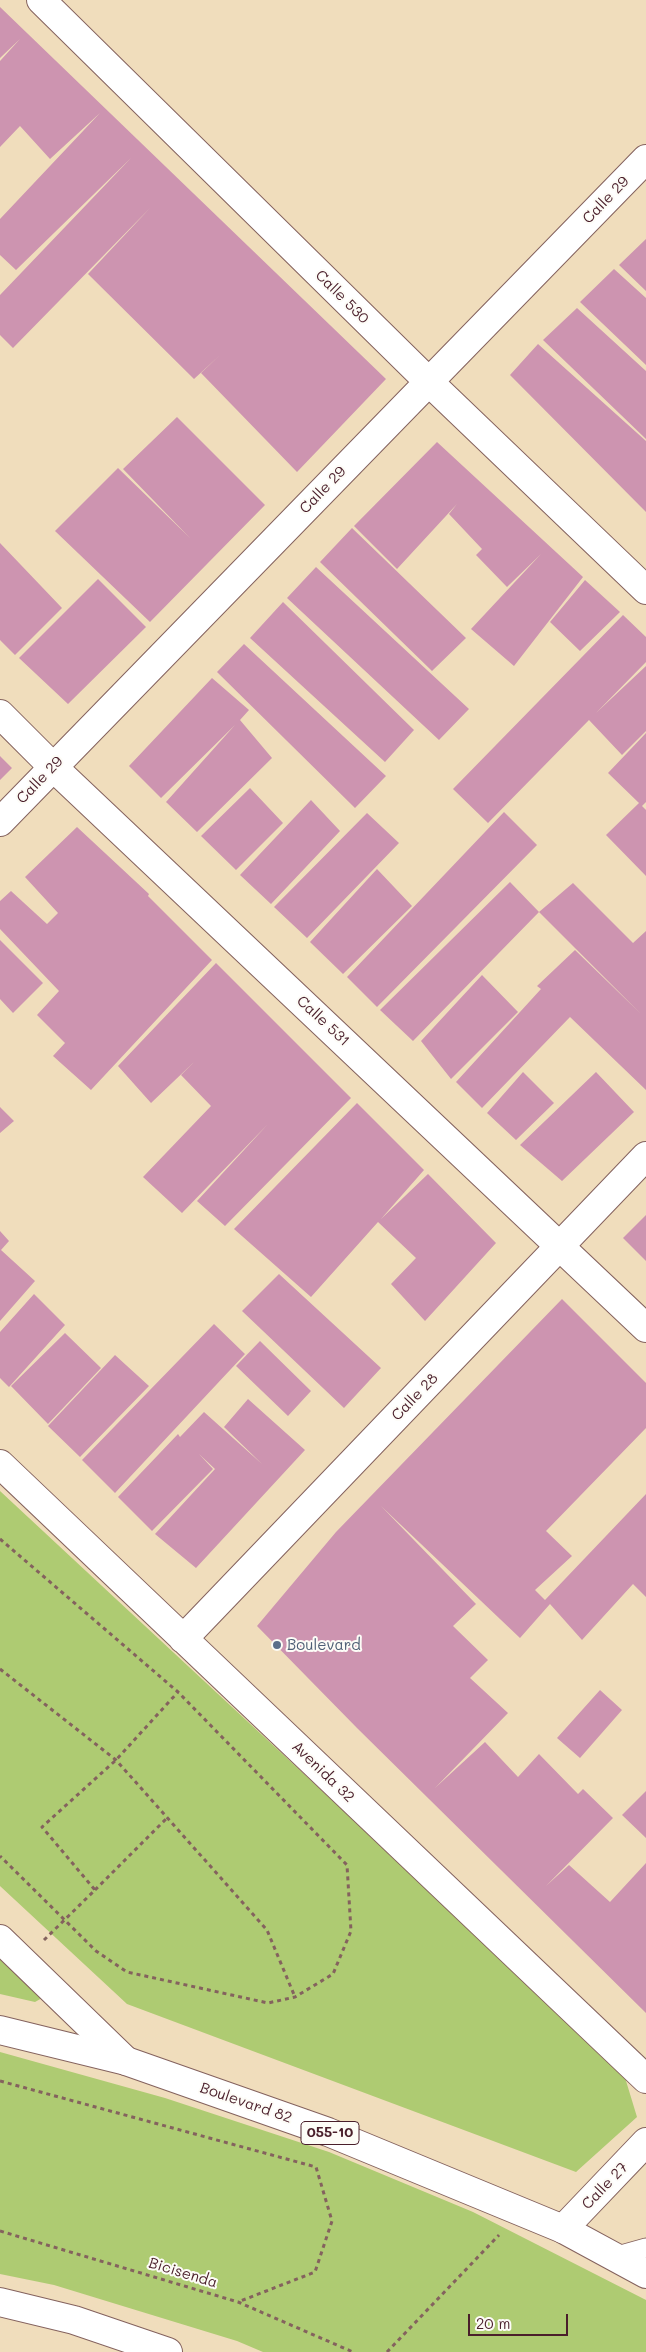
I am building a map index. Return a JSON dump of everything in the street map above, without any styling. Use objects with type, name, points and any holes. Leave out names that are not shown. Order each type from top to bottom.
[{"type":"main road","name":"Calle 530","points":[[41,0],[429,382],[646,590]]},
{"type":"main road","name":"Calle 29","points":[[0,822],[646,158]]},
{"type":"main road","name":"Calle 531","points":[[0,714],[53,767],[646,1328]]},
{"type":"main road","name":"Calle 28","points":[[183,1638],[646,1156]]},
{"type":"main road","name":"Avenida 32","points":[[0,1464],[646,2079]]},
{"type":"main road","points":[[0,1938],[126,2061]]},
{"type":"main road","name":"Boulevard 82","points":[[0,2030],[126,2061],[328,2132],[563,2229],[646,2274]]},
{"type":"main road","name":"Calle 27","points":[[563,2229],[646,2142]]},
{"type":"main road","points":[[0,2302],[74,2320],[168,2352]]},
{"type":"lane","points":[[614,2257],[646,2248]]},
{"type":"path","points":[[0,1539],[178,1692],[347,1866],[351,1931],[333,1974],[295,1996],[268,2003],[127,1972],[96,1951],[0,1856]]},
{"type":"path","points":[[0,1669],[116,1760],[267,1930],[295,1996]]},
{"type":"path","points":[[95,1890],[42,1827],[116,1760],[178,1692]]},
{"type":"path","points":[[23,1961],[168,1818]]},
{"type":"path","points":[[0,2081],[316,2167],[332,2221],[315,2272],[238,2302]]},
{"type":"path","points":[[387,2352],[522,2211]]},
{"type":"path","name":"Bicisenda","points":[[0,2230],[238,2302],[353,2352]]},
{"type":"green space","points":[[0,1491],[623,2071],[637,2117],[576,2172],[127,2004],[0,1886]]},
{"type":"green space","points":[[0,1955],[42,1998],[35,2002],[0,1994]]},
{"type":"green space","points":[[0,2052],[165,2098],[329,2152],[473,2212],[646,2300],[646,2352],[263,2352],[237,2341],[54,2285],[0,2274]]},
{"type":"building","points":[[0,7],[386,379],[297,472],[201,373],[220,355],[194,379],[88,274],[151,207],[13,348],[0,335],[0,295],[131,158],[16,270],[0,255],[0,219],[100,113],[50,159],[20,126],[0,147],[0,61],[20,39],[0,58]]},
{"type":"building","points":[[646,239],[646,291],[619,265]]},
{"type":"building","points":[[614,269],[646,298],[646,365],[580,302]]},
{"type":"building","points":[[577,308],[646,371],[646,439],[543,340]]},
{"type":"building","points":[[538,344],[646,441],[646,512],[510,375]]},
{"type":"building","points":[[177,417],[265,505],[150,622],[55,531],[118,468],[190,538],[123,469]]},
{"type":"building","points":[[437,442],[583,577],[514,666],[471,629],[541,554],[507,587],[476,555],[482,549],[449,514],[457,504],[397,569],[354,526]]},
{"type":"building","points":[[352,528],[466,638],[432,671],[320,562]]},
{"type":"building","points":[[0,543],[62,608],[15,655],[0,640]]},
{"type":"building","points":[[316,567],[469,709],[439,740],[287,598]]},
{"type":"building","points":[[98,579],[146,627],[68,704],[19,658]]},
{"type":"building","points":[[585,580],[620,612],[580,651],[550,622]]},
{"type":"building","points":[[283,602],[414,730],[385,762],[250,638]]},
{"type":"building","points":[[623,615],[646,637],[646,662],[596,713],[646,666],[646,731],[622,755],[589,720],[488,823],[453,789]]},
{"type":"building","points":[[244,644],[386,776],[355,808],[217,672]]},
{"type":"building","points":[[212,678],[249,710],[240,720],[272,758],[197,832],[166,802],[235,725],[161,798],[129,766]]},
{"type":"building","points":[[646,733],[646,802],[642,806],[646,810],[646,876],[606,835],[639,803],[608,773]]},
{"type":"building","points":[[0,756],[12,768],[0,780]]},
{"type":"building","points":[[250,788],[283,823],[236,870],[201,836]]},
{"type":"building","points":[[311,800],[340,831],[271,904],[240,875]]},
{"type":"building","points":[[504,812],[537,845],[377,1007],[347,977]]},
{"type":"building","points":[[367,813],[399,843],[307,938],[274,907]]},
{"type":"building","points":[[77,827],[149,894],[148,896],[212,960],[91,1090],[53,1056],[65,1043],[37,1015],[59,991],[0,929],[0,901],[11,891],[47,924],[58,913],[25,877]]},
{"type":"building","points":[[377,869],[412,906],[343,974],[310,942]]},
{"type":"building","points":[[510,882],[539,912],[413,1041],[380,1010]]},
{"type":"building","points":[[573,883],[633,943],[646,931],[646,1090],[570,1017],[482,1108],[456,1082],[541,989],[537,986],[575,950],[640,1013],[539,912]]},
{"type":"building","points":[[0,940],[43,983],[13,1013],[0,999]]},
{"type":"building","points":[[216,963],[351,1098],[225,1226],[197,1201],[268,1124],[182,1213],[143,1177],[211,1106],[181,1075],[194,1062],[151,1103],[118,1066]]},
{"type":"building","points":[[482,975],[518,1012],[451,1079],[421,1041]]},
{"type":"building","points":[[523,1072],[554,1103],[516,1140],[487,1113]]},
{"type":"building","points":[[596,1072],[634,1112],[562,1181],[520,1145]]},
{"type":"building","points":[[357,1103],[424,1170],[381,1219],[428,1174],[496,1243],[425,1321],[391,1284],[416,1258],[378,1222],[311,1297],[234,1229]]},
{"type":"building","points":[[0,1107],[14,1121],[0,1133]]},
{"type":"building","points":[[646,1215],[646,1261],[623,1238]]},
{"type":"building","points":[[0,1231],[9,1241],[1,1250],[35,1281],[0,1321]]},
{"type":"building","points":[[279,1274],[381,1368],[344,1408],[242,1311]]},
{"type":"building","points":[[34,1294],[65,1325],[9,1387],[0,1378],[0,1332]]},
{"type":"building","points":[[562,1299],[646,1383],[646,1428],[546,1531],[572,1556],[535,1590],[545,1600],[646,1494],[646,1597],[633,1584],[582,1640],[550,1604],[520,1638],[381,1506],[476,1604],[453,1626],[488,1660],[470,1678],[508,1713],[435,1788],[485,1742],[518,1777],[539,1754],[578,1794],[583,1789],[613,1818],[546,1886],[569,1865],[610,1902],[646,1863],[646,2013],[357,1728],[257,1626],[336,1532]]},
{"type":"building","points":[[214,1324],[245,1354],[115,1493],[82,1460]]},
{"type":"building","points":[[65,1333],[101,1368],[48,1424],[11,1386]]},
{"type":"building","points":[[260,1341],[311,1391],[288,1416],[236,1366]]},
{"type":"building","points":[[115,1355],[149,1386],[80,1457],[48,1426]]},
{"type":"building","points":[[248,1399],[305,1450],[196,1568],[155,1534],[215,1469],[199,1454],[213,1469],[152,1531],[118,1497],[178,1434],[180,1437],[204,1412],[262,1464],[224,1427]]},
{"type":"building","points":[[600,1690],[622,1710],[580,1758],[557,1738]]},
{"type":"building","points":[[646,1791],[646,1838],[622,1815]]},
{"type":"place","name":"Boulevard","points":[[277,1645]]}]
